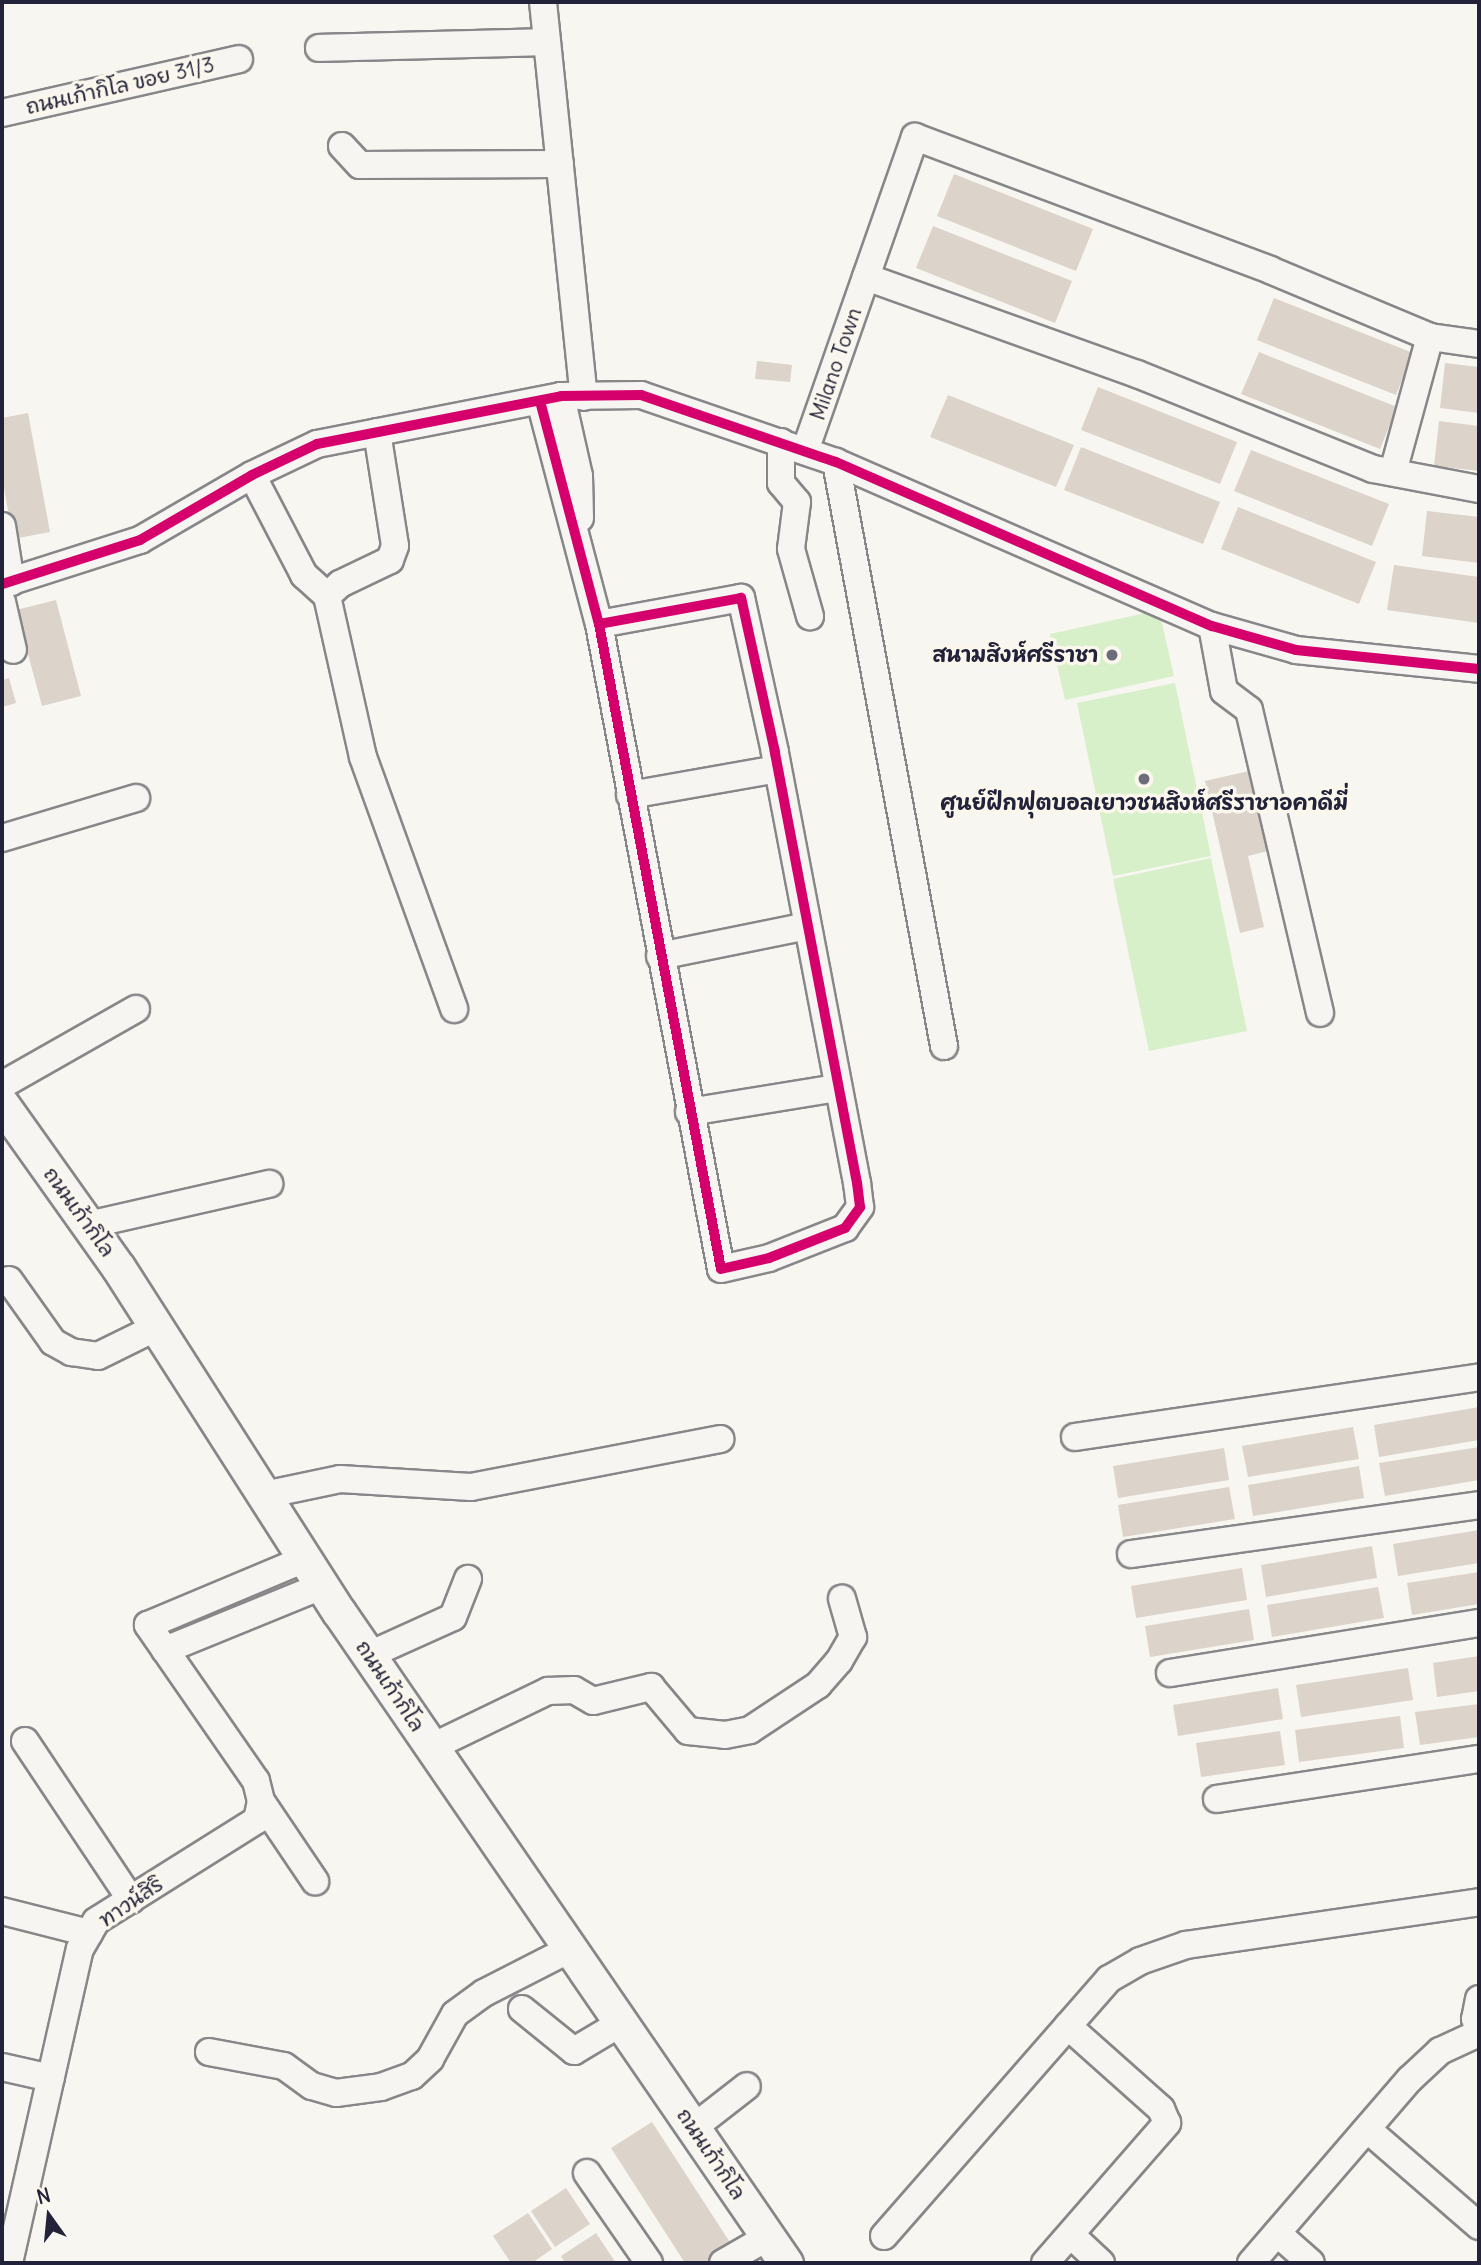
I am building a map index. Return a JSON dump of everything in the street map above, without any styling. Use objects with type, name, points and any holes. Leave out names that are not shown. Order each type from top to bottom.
[{"type":"main road","name":"ถนนเก้ากิโล","points":[[2,1104],[156,1327],[369,1655],[777,2250]]},
{"type":"street","points":[[543,2],[560,164],[562,398],[579,476],[581,541],[721,1269],[769,1258],[845,1228],[857,1218],[857,1183],[741,598],[599,624]]},
{"type":"street","points":[[319,48],[547,42]]},
{"type":"street","name":"ถนนเก้ากิโล ขอย 31/3","points":[[2,113],[239,59]]},
{"type":"street","name":"Milano Town","points":[[810,616],[791,549],[797,502],[781,483],[793,446],[866,277],[915,137],[1270,270],[1430,337]]},
{"type":"street","points":[[342,146],[360,165],[560,164]]},
{"type":"street","points":[[866,277],[1137,374],[1373,469],[1479,489]]},
{"type":"street","points":[[1392,472],[1430,337],[1479,344]]},
{"type":"street","points":[[5,589],[140,541],[252,475],[317,444],[562,398],[641,395],[836,461],[1212,626],[1296,650],[1479,669]]},
{"type":"street","points":[[327,596],[340,584],[390,560],[395,547],[377,432]]},
{"type":"street","points":[[836,461],[944,1046]]},
{"type":"street","points":[[252,475],[304,575],[327,596],[363,758],[454,1009]]},
{"type":"street","points":[[2,526],[5,589],[13,650]]},
{"type":"street","points":[[1212,626],[1224,691],[1250,710],[1320,1013]]},
{"type":"street","points":[[630,795],[777,769]]},
{"type":"street","points":[[2,838],[136,798]]},
{"type":"street","points":[[660,956],[807,926]]},
{"type":"street","points":[[2,1085],[136,1009]]},
{"type":"street","points":[[689,1112],[838,1088]]},
{"type":"street","points":[[88,1225],[269,1184]]},
{"type":"street","points":[[9,1280],[53,1342],[71,1352],[98,1356],[156,1327]]},
{"type":"street","points":[[1075,1437],[1479,1377]]},
{"type":"street","points":[[264,1494],[340,1479],[471,1487],[720,1439]]},
{"type":"street","points":[[1131,1554],[1479,1505]]},
{"type":"street","points":[[314,1572],[148,1625],[256,1781],[261,1801],[315,1881]]},
{"type":"street","points":[[165,1650],[314,1572]]},
{"type":"street","points":[[369,1655],[453,1617],[468,1579]]},
{"type":"street","points":[[432,1747],[548,1691],[574,1690],[593,1701],[651,1687],[688,1731],[713,1735],[750,1730],[818,1685],[839,1661],[853,1637],[842,1599]]},
{"type":"street","points":[[1170,1673],[1479,1623]]},
{"type":"street","points":[[25,1741],[131,1900]]},
{"type":"street","points":[[1217,1798],[1479,1759]]},
{"type":"street","name":"ทาวน์สิริ","points":[[9,2263],[8,2234],[51,2078],[80,1949],[96,1922],[257,1820],[261,1801]]},
{"type":"street","points":[[884,2236],[1109,1979],[1163,1949],[1479,1902]]},
{"type":"street","points":[[2,1911],[89,1933]]},
{"type":"street","points":[[209,2052],[284,2066],[312,2086],[336,2094],[381,2087],[412,2076],[430,2059],[455,2014],[484,1993],[570,1949]]},
{"type":"street","points":[[1479,1999],[1475,2019],[1479,2027]]},
{"type":"street","points":[[522,2009],[574,2051],[621,2023]]},
{"type":"street","points":[[1045,2263],[1167,2123],[1161,2109],[1068,2026]]},
{"type":"street","points":[[1251,2263],[1367,2129],[1440,2051],[1479,2033]]},
{"type":"street","points":[[2,2067],[51,2078]]},
{"type":"street","points":[[693,2128],[747,2086]]},
{"type":"street","points":[[1367,2129],[1479,2226]]},
{"type":"street","points":[[587,2173],[649,2263]]},
{"type":"street","points":[[1277,2233],[1311,2263]]},
{"type":"street","points":[[1071,2235],[1101,2263]]},
{"type":"street","points":[[723,2263],[777,2250]]},
{"type":"green space","name":"สนามสิงห์ศรีราชา","points":[[1159,610],[1174,676],[1065,700],[1050,634]]},
{"type":"green space","name":"ศูนย์ฝีกฟุตบอลเยาวชนสิงห์ศรีราชาอคาดีมี่","points":[[1175,683],[1211,856],[1113,876],[1077,703]]},
{"type":"green space","points":[[1211,858],[1247,1031],[1149,1051],[1113,879]]},
{"type":"building","points":[[954,174],[1093,229],[1076,271],[937,216]]},
{"type":"building","points":[[933,226],[1072,281],[1055,323],[916,268]]},
{"type":"building","points":[[1274,298],[1413,353],[1396,395],[1257,340]]},
{"type":"building","points":[[1259,352],[1397,407],[1380,449],[1241,394]]},
{"type":"building","points":[[757,361],[792,365],[790,382],[755,379]]},
{"type":"building","points":[[1445,363],[1479,367],[1479,413],[1440,408]]},
{"type":"building","points":[[1098,387],[1237,442],[1220,484],[1081,430]]},
{"type":"building","points":[[948,395],[1074,445],[1056,487],[930,437]]},
{"type":"building","points":[[28,413],[50,532],[13,539],[2,476],[2,418]]},
{"type":"building","points":[[1439,421],[1479,426],[1479,471],[1434,466]]},
{"type":"building","points":[[1081,447],[1220,502],[1203,544],[1064,490]]},
{"type":"building","points":[[1251,450],[1389,504],[1372,546],[1234,491]]},
{"type":"building","points":[[1238,507],[1376,562],[1359,604],[1221,549]]},
{"type":"building","points":[[1427,511],[1479,517],[1479,563],[1422,556]]},
{"type":"building","points":[[1394,565],[1479,577],[1479,623],[1387,610]]},
{"type":"building","points":[[56,600],[81,696],[42,706],[16,610]]},
{"type":"building","points":[[9,678],[16,703],[2,707],[2,680]]},
{"type":"building","points":[[1249,771],[1268,851],[1248,856],[1264,927],[1240,933],[1205,781]]},
{"type":"building","points":[[1479,1407],[1479,1440],[1379,1457],[1374,1425]]},
{"type":"building","points":[[1353,1427],[1359,1459],[1248,1477],[1242,1446]]},
{"type":"building","points":[[1479,1447],[1479,1480],[1385,1496],[1379,1463]]},
{"type":"building","points":[[1224,1448],[1229,1480],[1118,1498],[1113,1466]]},
{"type":"building","points":[[1359,1466],[1364,1498],[1253,1516],[1248,1485]]},
{"type":"building","points":[[1229,1487],[1235,1519],[1123,1537],[1118,1505]]},
{"type":"building","points":[[1479,1530],[1479,1563],[1398,1576],[1393,1544]]},
{"type":"building","points":[[1372,1546],[1377,1578],[1266,1597],[1261,1565]]},
{"type":"building","points":[[1242,1568],[1247,1600],[1136,1618],[1131,1586]]},
{"type":"building","points":[[1479,1572],[1479,1604],[1412,1615],[1407,1583]]},
{"type":"building","points":[[1378,1587],[1384,1618],[1272,1637],[1267,1605]]},
{"type":"building","points":[[1249,1609],[1254,1640],[1150,1657],[1145,1626]]},
{"type":"building","points":[[1479,1656],[1479,1691],[1437,1697],[1433,1663]]},
{"type":"building","points":[[1408,1668],[1413,1700],[1301,1717],[1296,1685]]},
{"type":"building","points":[[1278,1688],[1283,1719],[1178,1736],[1173,1705]]},
{"type":"building","points":[[1479,1704],[1479,1737],[1420,1745],[1415,1712]]},
{"type":"building","points":[[1400,1716],[1404,1748],[1299,1762],[1295,1730]]},
{"type":"building","points":[[1280,1731],[1285,1765],[1201,1777],[1196,1743]]},
{"type":"building","points":[[652,2122],[733,2247],[708,2263],[685,2263],[611,2148]]},
{"type":"building","points":[[566,2188],[590,2224],[555,2247],[531,2211]]},
{"type":"building","points":[[528,2213],[552,2249],[532,2263],[511,2263],[493,2236]]},
{"type":"building","points":[[596,2233],[616,2263],[565,2263],[561,2256]]},
{"type":"cycle path","points":[[2,584],[140,540],[252,475],[317,444],[561,396],[641,395],[836,462],[1212,626],[1296,650],[1479,669]]},
{"type":"cycle path","points":[[540,401],[599,624],[721,1269],[769,1258],[845,1228],[860,1207],[857,1183],[775,752],[741,598],[599,624]]},
{"type":"place","name":"สนามสิงห์ศรีราชา","points":[[1112,655]]},
{"type":"place","name":"ศูนย์ฝีกฟุตบอลเยาวชนสิงห์ศรีราชาอคาดีมี่","points":[[1144,779]]}]
